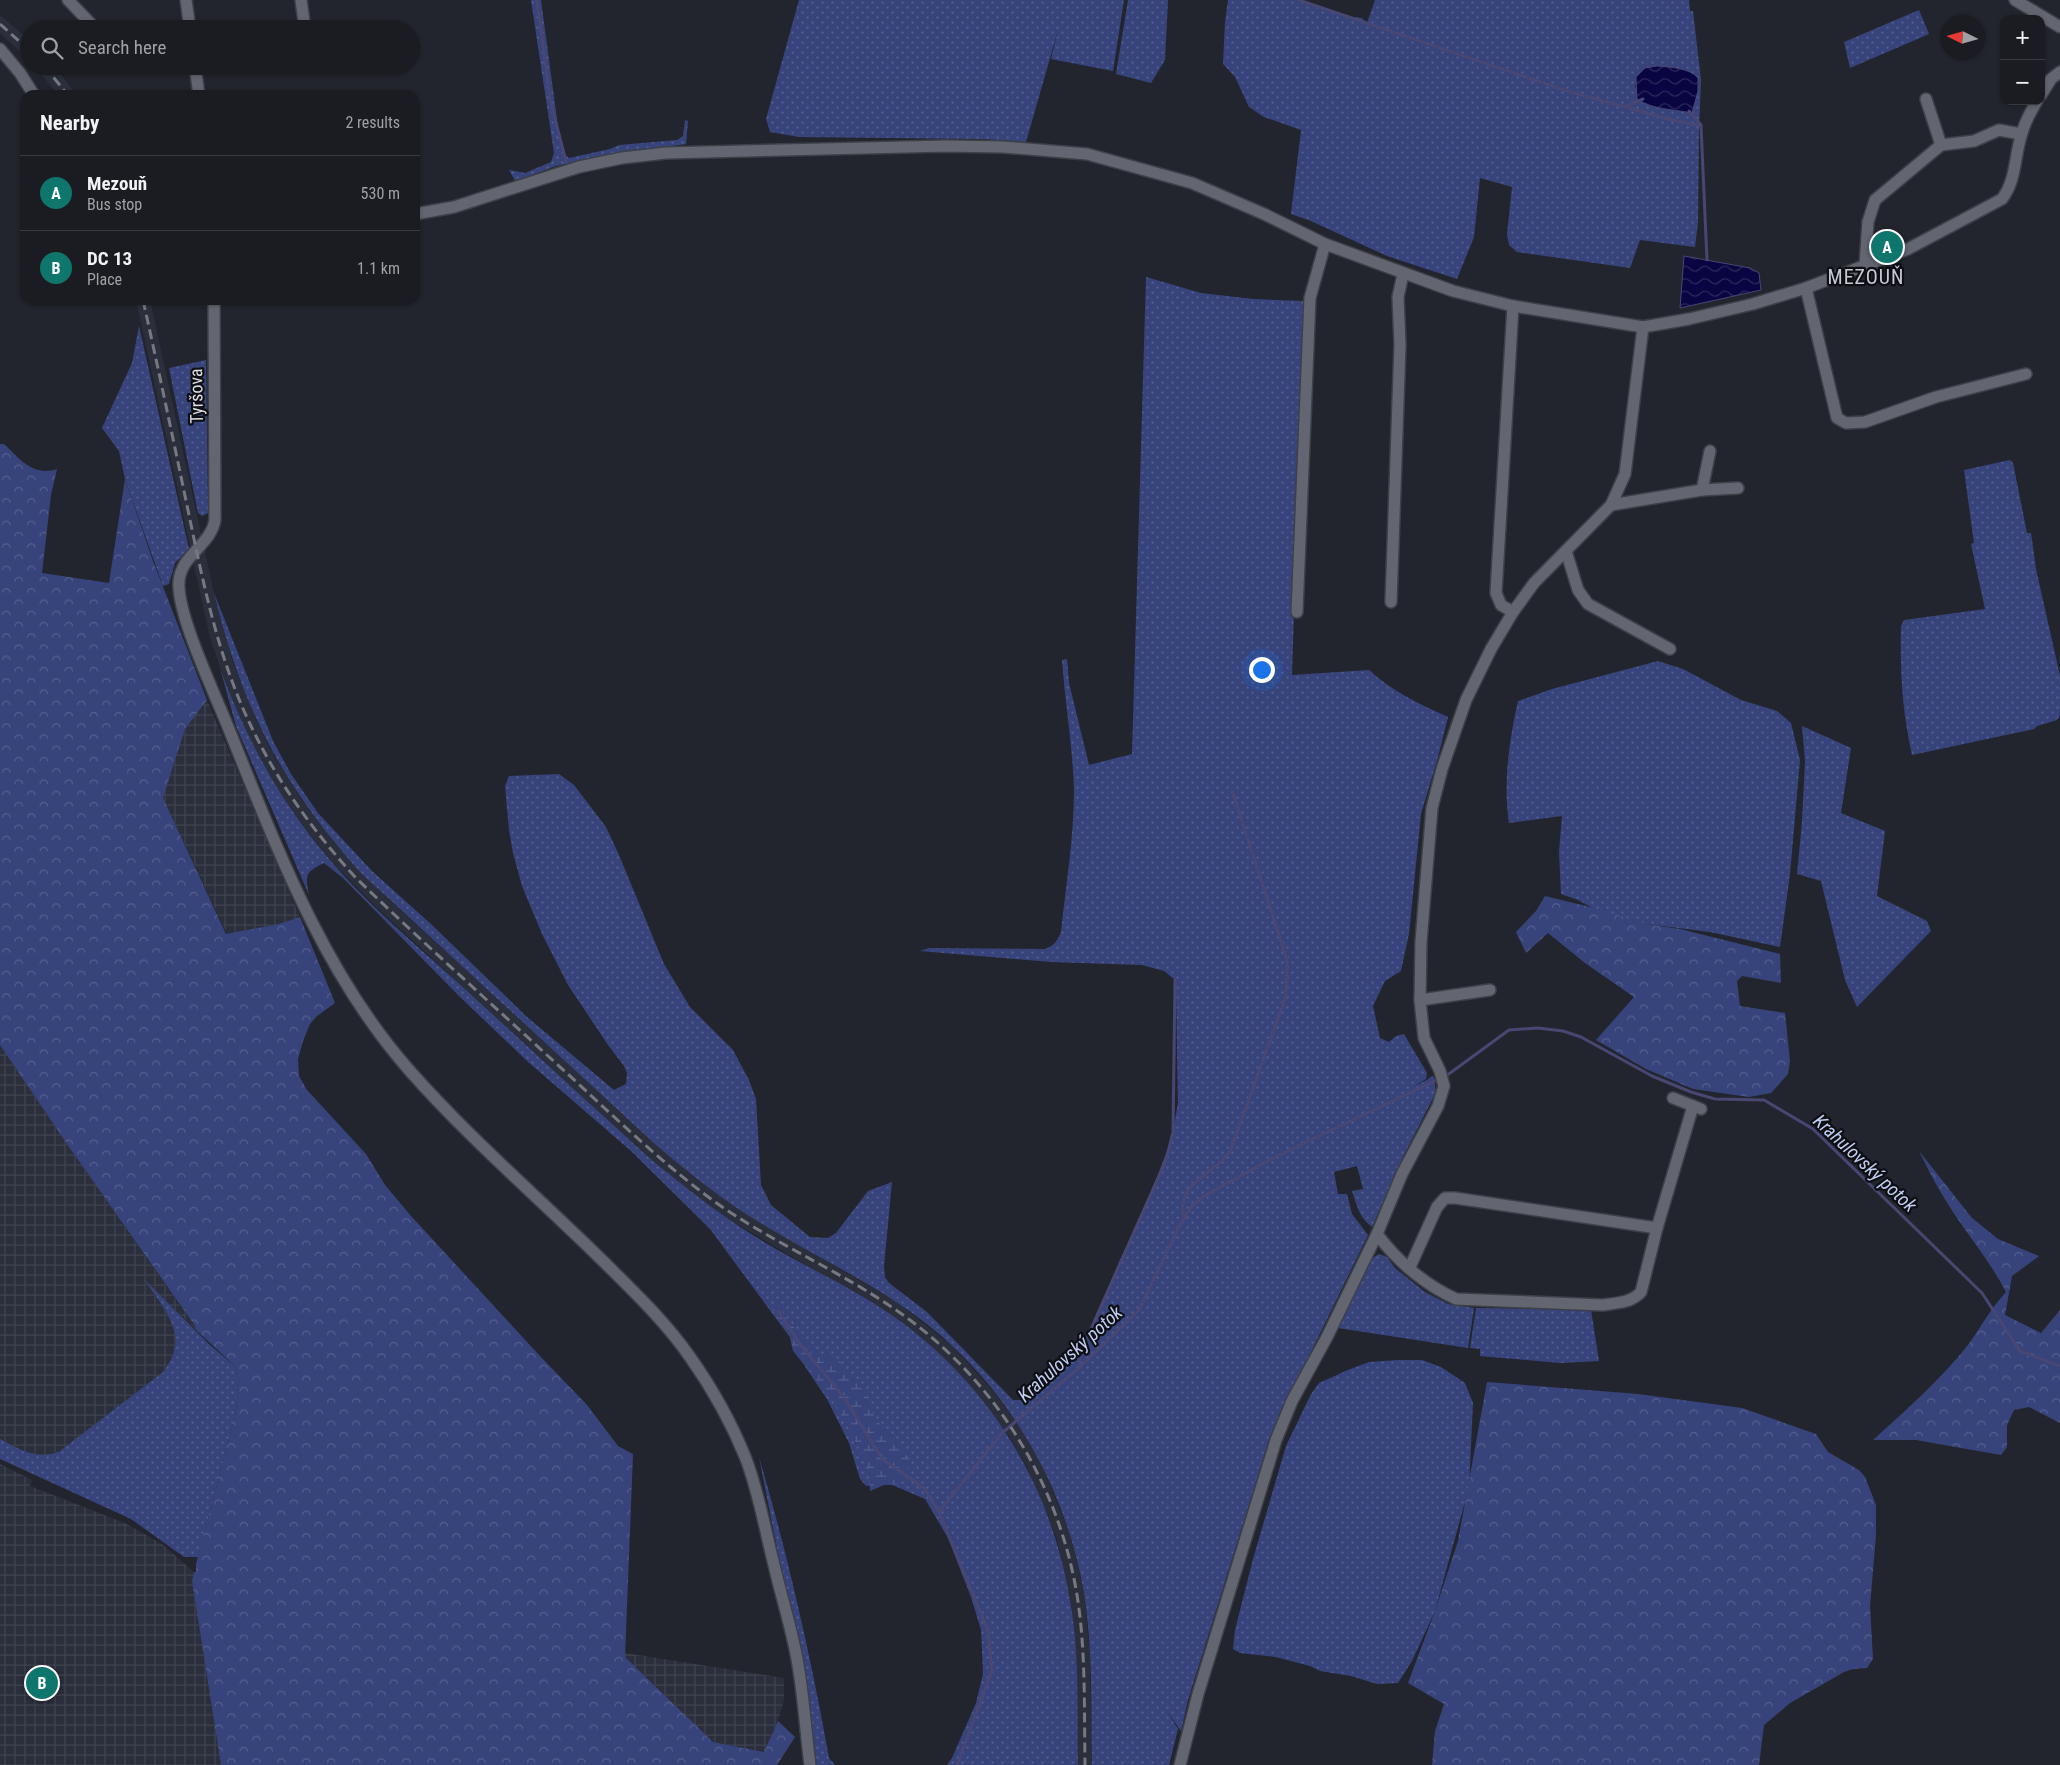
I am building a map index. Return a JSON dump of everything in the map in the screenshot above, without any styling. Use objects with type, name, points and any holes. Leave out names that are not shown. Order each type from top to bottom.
[{"type":"street","points":[[68,0],[87,20]]},
{"type":"street","points":[[186,0],[189,20]]},
{"type":"street","points":[[301,0],[304,20]]},
{"type":"street","points":[[2015,0],[2060,27]]},
{"type":"street","points":[[0,49],[20,73]]},
{"type":"street","points":[[2045,89],[2051,79],[2060,72]]},
{"type":"street","points":[[21,75],[31,90]]},
{"type":"street","points":[[196,75],[198,90]]},
{"type":"street","points":[[1926,99],[1941,145]]},
{"type":"street","points":[[420,213],[454,207],[570,169],[622,158],[666,153],[830,148],[1003,147],[1087,154],[1192,183],[1264,214],[1325,244],[1453,291],[1513,306],[1643,327],[1689,319],[1753,304],[1806,288],[1908,249],[2002,199],[2010,189],[2015,172],[2021,134],[2035,105]]},
{"type":"street","points":[[1866,266],[1868,222],[1875,200],[1941,145],[1974,142],[1999,130],[2021,134]]},
{"type":"street","points":[[1297,612],[1310,298],[1325,244]]},
{"type":"street","points":[[1391,602],[1400,345],[1398,297],[1403,274]]},
{"type":"street","points":[[1806,288],[1837,418],[1846,423],[1865,422],[1936,397],[2026,374]]},
{"type":"street","name":"Tyršova","points":[[214,305],[214,529],[191,556],[181,572],[178,583],[180,602],[192,638],[308,916],[345,985],[408,1069],[447,1111],[547,1206],[657,1315],[691,1358],[726,1415],[746,1460],[759,1503],[799,1668],[810,1765]]},
{"type":"street","points":[[1513,306],[1496,593],[1501,605],[1513,612]]},
{"type":"street","points":[[1180,1765],[1198,1694],[1276,1440],[1292,1401],[1327,1337],[1377,1234],[1402,1174],[1438,1106],[1444,1086],[1440,1070],[1424,1038],[1420,1000],[1421,942],[1432,808],[1442,769],[1466,700],[1491,649],[1513,612],[1534,583],[1610,504],[1625,474],[1643,327]]},
{"type":"street","points":[[1702,490],[1710,451]]},
{"type":"street","points":[[1610,504],[1702,490],[1738,488]]},
{"type":"street","points":[[1566,551],[1578,590],[1588,604],[1670,649]]},
{"type":"street","points":[[1420,1000],[1490,990]]},
{"type":"street","points":[[1377,1234],[1391,1252],[1415,1274],[1442,1293],[1456,1299],[1602,1305],[1636,1298],[1641,1292],[1657,1228],[1697,1108],[1673,1098]]},
{"type":"street","points":[[1410,1268],[1437,1207],[1445,1198],[1657,1228]]},
{"type":"shaded area","points":[[0,15],[20,32],[20,52],[0,33]]},
{"type":"shaded area","points":[[42,75],[61,75],[73,90],[54,90]]},
{"type":"shaded area","points":[[137,305],[151,305],[214,593],[233,663],[257,722],[271,750],[301,799],[338,847],[385,896],[656,1145],[709,1188],[738,1208],[901,1305],[953,1347],[993,1391],[1020,1427],[1039,1458],[1069,1532],[1078,1566],[1084,1594],[1090,1655],[1092,1765],[1078,1765],[1074,1629],[1070,1596],[1056,1536],[1026,1465],[1008,1435],[982,1400],[943,1357],[893,1317],[730,1220],[700,1200],[646,1155],[376,907],[327,857],[289,807],[258,757],[233,704],[210,638]]},
{"type":"shaded area","points":[[207,700],[300,917],[280,924],[227,934],[163,798],[185,729]]},
{"type":"shaded area","points":[[0,1045],[196,1330],[146,1282],[172,1321],[176,1333],[175,1354],[170,1364],[163,1372],[62,1450],[45,1456],[30,1454],[0,1439]]},
{"type":"shaded area","points":[[0,1464],[32,1480],[30,1486],[125,1523],[162,1544],[194,1572],[192,1581],[221,1765],[0,1765]]},
{"type":"shaded area","points":[[625,1653],[784,1678],[784,1700],[778,1721],[764,1752],[713,1742],[625,1657]]},
{"type":"green space","points":[[531,0],[541,0],[558,127],[565,155],[569,158],[610,149],[619,145],[677,140],[683,136],[685,120],[688,121],[686,144],[614,154],[556,166],[515,181],[509,170],[525,173],[551,162],[554,153]]},
{"type":"green space","points":[[799,0],[1124,0],[1113,71],[1051,59],[1058,30],[1026,142],[983,139],[799,137],[770,132],[766,119]]},
{"type":"green space","points":[[1128,0],[1168,0],[1165,60],[1151,83],[1116,74]]},
{"type":"green space","points":[[1228,0],[1300,0],[1352,17],[1362,18],[1367,23],[1375,0],[1689,0],[1690,11],[1693,11],[1701,80],[1698,222],[1695,247],[1640,240],[1630,268],[1517,252],[1509,245],[1507,234],[1512,187],[1480,178],[1474,237],[1457,279],[1387,256],[1311,221],[1291,214],[1301,130],[1264,117],[1249,107],[1235,77],[1223,64]],"holes":[[[1657,66],[1680,69],[1699,83],[1692,113],[1638,99],[1635,85],[1645,69]]]},
{"type":"green space","points":[[1919,10],[1929,34],[1850,68],[1844,42]]},
{"type":"green space","points":[[1146,277],[1201,293],[1253,299],[1304,301],[1292,675],[1369,670],[1406,696],[1448,717],[1421,814],[1409,934],[1401,971],[1385,981],[1373,1006],[1380,1038],[1389,1042],[1396,1036],[1404,1034],[1427,1073],[1426,1079],[1414,1086],[1432,1076],[1434,1077],[1436,1092],[1404,1155],[1372,1227],[1361,1215],[1352,1191],[1363,1189],[1357,1166],[1334,1172],[1338,1194],[1347,1194],[1352,1214],[1368,1235],[1271,1434],[1188,1700],[1181,1731],[1166,1710],[1178,1729],[1169,1765],[1092,1765],[1089,1636],[1084,1593],[1074,1550],[1061,1508],[1043,1468],[1021,1429],[996,1393],[967,1360],[935,1330],[866,1283],[750,1216],[722,1197],[656,1145],[361,873],[309,808],[287,776],[268,743],[238,673],[214,593],[273,741],[291,774],[318,813],[372,871],[432,925],[527,1017],[614,1090],[626,1084],[627,1073],[568,985],[542,934],[522,886],[509,830],[505,786],[509,776],[559,774],[574,785],[606,827],[664,964],[690,1007],[733,1050],[749,1080],[756,1099],[761,1185],[771,1205],[810,1237],[828,1238],[836,1233],[868,1191],[892,1182],[884,1266],[885,1277],[889,1283],[927,1312],[1013,1400],[1027,1400],[1071,1362],[1087,1337],[1120,1260],[1147,1204],[1172,1137],[1178,1103],[1176,989],[1174,979],[1164,971],[1142,965],[1051,962],[920,951],[929,948],[1045,949],[1053,944],[1060,935],[1074,808],[1072,758],[1062,660],[1067,659],[1069,683],[1089,765],[1132,754]]},
{"type":"green space","points":[[139,326],[189,549],[175,563],[169,584],[163,586],[125,479],[119,451],[102,428],[132,363]]},
{"type":"green space","points":[[206,360],[208,513],[202,516],[198,513],[169,368]]},
{"type":"green space","points":[[0,444],[4,444],[21,461],[34,469],[48,471],[57,469],[51,495],[42,573],[109,583],[125,479],[153,561],[207,700],[185,729],[163,798],[226,934],[279,924],[300,917],[335,1003],[317,1016],[310,1024],[303,1041],[298,1059],[299,1076],[307,1090],[366,1154],[385,1185],[411,1216],[587,1405],[618,1446],[633,1454],[625,1657],[713,1742],[764,1752],[778,1721],[795,1737],[777,1765],[221,1765],[192,1581],[194,1572],[196,1572],[196,1564],[235,1416],[238,1393],[236,1367],[196,1330],[0,1045]]},
{"type":"green space","points":[[2010,460],[2013,463],[2027,533],[2031,533],[2036,569],[2060,676],[2060,715],[2057,720],[2037,726],[2034,729],[1912,755],[1902,691],[1901,626],[1904,620],[1985,609],[1971,544],[1974,543],[1964,470]]},
{"type":"green space","points":[[1658,661],[1683,669],[1741,700],[1777,711],[1791,723],[1800,760],[1790,874],[1780,947],[1710,932],[1647,924],[1598,911],[1578,900],[1561,894],[1559,852],[1562,816],[1509,823],[1507,808],[1508,762],[1518,701],[1552,689]]},
{"type":"green space","points":[[220,668],[258,754],[282,795],[326,856],[363,896],[659,1166],[742,1228],[860,1295],[893,1316],[930,1345],[964,1378],[993,1414],[1018,1452],[1038,1493],[1055,1536],[1067,1581],[1076,1645],[1078,1765],[947,1765],[952,1758],[976,1703],[983,1674],[981,1630],[971,1597],[948,1538],[925,1499],[890,1484],[866,1486],[860,1479],[849,1443],[827,1399],[806,1368],[792,1340],[710,1229],[631,1151],[527,1061],[460,997],[343,878],[324,863],[313,869],[308,875],[309,895],[236,726]]},
{"type":"green space","points":[[1802,726],[1851,748],[1841,813],[1885,831],[1877,896],[1927,921],[1931,931],[1857,1007],[1845,980],[1821,881],[1797,874],[1805,761]]},
{"type":"green space","points":[[1545,896],[1647,924],[1680,929],[1780,954],[1781,983],[1742,976],[1737,981],[1740,1006],[1785,1013],[1790,1061],[1788,1074],[1771,1093],[1749,1097],[1693,1089],[1646,1069],[1596,1040],[1634,997],[1585,963],[1548,933],[1526,953],[1516,932],[1536,911]]},
{"type":"green space","points":[[1919,1151],[1972,1218],[1998,1239],[2039,1256],[2012,1276],[2005,1315],[2041,1333],[2060,1310],[2060,1423],[2029,1407],[2014,1410],[2007,1425],[2007,1447],[2001,1455],[1916,1440],[1873,1440],[1957,1358],[2006,1292],[1948,1204]]},
{"type":"green space","points":[[1379,1254],[1387,1257],[1395,1268],[1425,1292],[1448,1304],[1474,1308],[1468,1348],[1338,1328],[1371,1259]]},
{"type":"green space","points":[[144,1279],[210,1345],[236,1367],[238,1393],[235,1416],[198,1557],[184,1557],[131,1519],[0,1459],[0,1439],[22,1450],[36,1454],[52,1454],[60,1451],[163,1372],[171,1359],[175,1347],[175,1335],[166,1313]]},
{"type":"green space","points":[[777,1305],[812,1352],[836,1357],[863,1387],[875,1418],[911,1461],[912,1468],[899,1468],[901,1484],[884,1485],[870,1491],[868,1464],[834,1402],[793,1351],[788,1329],[772,1310]]},
{"type":"green space","points":[[1476,1308],[1591,1310],[1599,1361],[1561,1363],[1480,1356],[1480,1349],[1470,1348]]},
{"type":"green space","points":[[1422,1360],[1441,1367],[1465,1383],[1473,1403],[1469,1487],[1435,1611],[1412,1661],[1398,1683],[1377,1684],[1351,1676],[1320,1671],[1310,1666],[1276,1657],[1240,1653],[1233,1649],[1235,1630],[1253,1559],[1286,1446],[1311,1394],[1319,1383],[1348,1370],[1369,1362]]},
{"type":"green space","points":[[1487,1382],[1638,1394],[1742,1408],[1816,1434],[1828,1452],[1859,1470],[1865,1477],[1876,1505],[1876,1535],[1870,1606],[1873,1659],[1867,1668],[1844,1672],[1790,1703],[1764,1725],[1759,1765],[1432,1765],[1435,1731],[1444,1704],[1408,1683],[1435,1611],[1458,1541]]},
{"type":"green space","points":[[759,1457],[798,1607],[815,1682],[829,1758],[835,1765],[815,1765],[792,1624]]},
{"type":"water","points":[[1657,66],[1685,70],[1698,78],[1698,91],[1692,113],[1656,107],[1637,99],[1636,77],[1645,68]]},
{"type":"water","points":[[1684,256],[1750,268],[1759,273],[1761,290],[1680,308]]},
{"type":"waterway","points":[[537,0],[550,99],[568,169]]},
{"type":"waterway","points":[[1299,0],[1567,91],[1672,120],[1701,126],[1707,260]]},
{"type":"waterway","points":[[1624,107],[1643,99]]},
{"type":"waterway","points":[[1689,111],[1701,125]]},
{"type":"waterway","points":[[1184,1219],[1183,1203],[1185,1195],[1231,1149],[1286,996],[1287,960],[1233,793]]},
{"type":"waterway","points":[[1080,1367],[1079,1356],[1166,1160],[1173,1132],[1175,980]]},
{"type":"waterway","name":"Krahulovský potok","points":[[1446,1076],[1509,1030],[1538,1028],[1563,1031],[1581,1037],[1652,1076],[1691,1092],[1715,1099],[1764,1100],[1813,1129],[1982,1293],[2020,1351],[2060,1366]]},
{"type":"waterway","name":"Krahulovský potok","points":[[957,1765],[992,1671],[988,1631],[939,1512],[1002,1433],[1080,1367],[1139,1310],[1179,1227],[1192,1206],[1204,1196],[1275,1157],[1439,1079]]},
{"type":"waterway","points":[[778,1311],[802,1347],[844,1397],[882,1459],[924,1488],[939,1512]]},
{"type":"railway","points":[[0,24],[20,42]]},
{"type":"railway","points":[[51,75],[64,90]]},
{"type":"railway","points":[[144,305],[201,569],[221,649],[251,726],[285,787],[311,825],[356,878],[663,1160],[703,1193],[750,1225],[848,1280],[896,1310],[931,1336],[962,1366],[990,1399],[1015,1434],[1037,1472],[1054,1511],[1068,1552],[1077,1595],[1082,1637],[1085,1765]]},
{"type":"place","name":"Mezouň","points":[[1887,247]]},
{"type":"place","name":"DC 13","points":[[42,1683]]},
{"type":"district","name":"MEZOUŇ","points":[[1866,277]]}]
